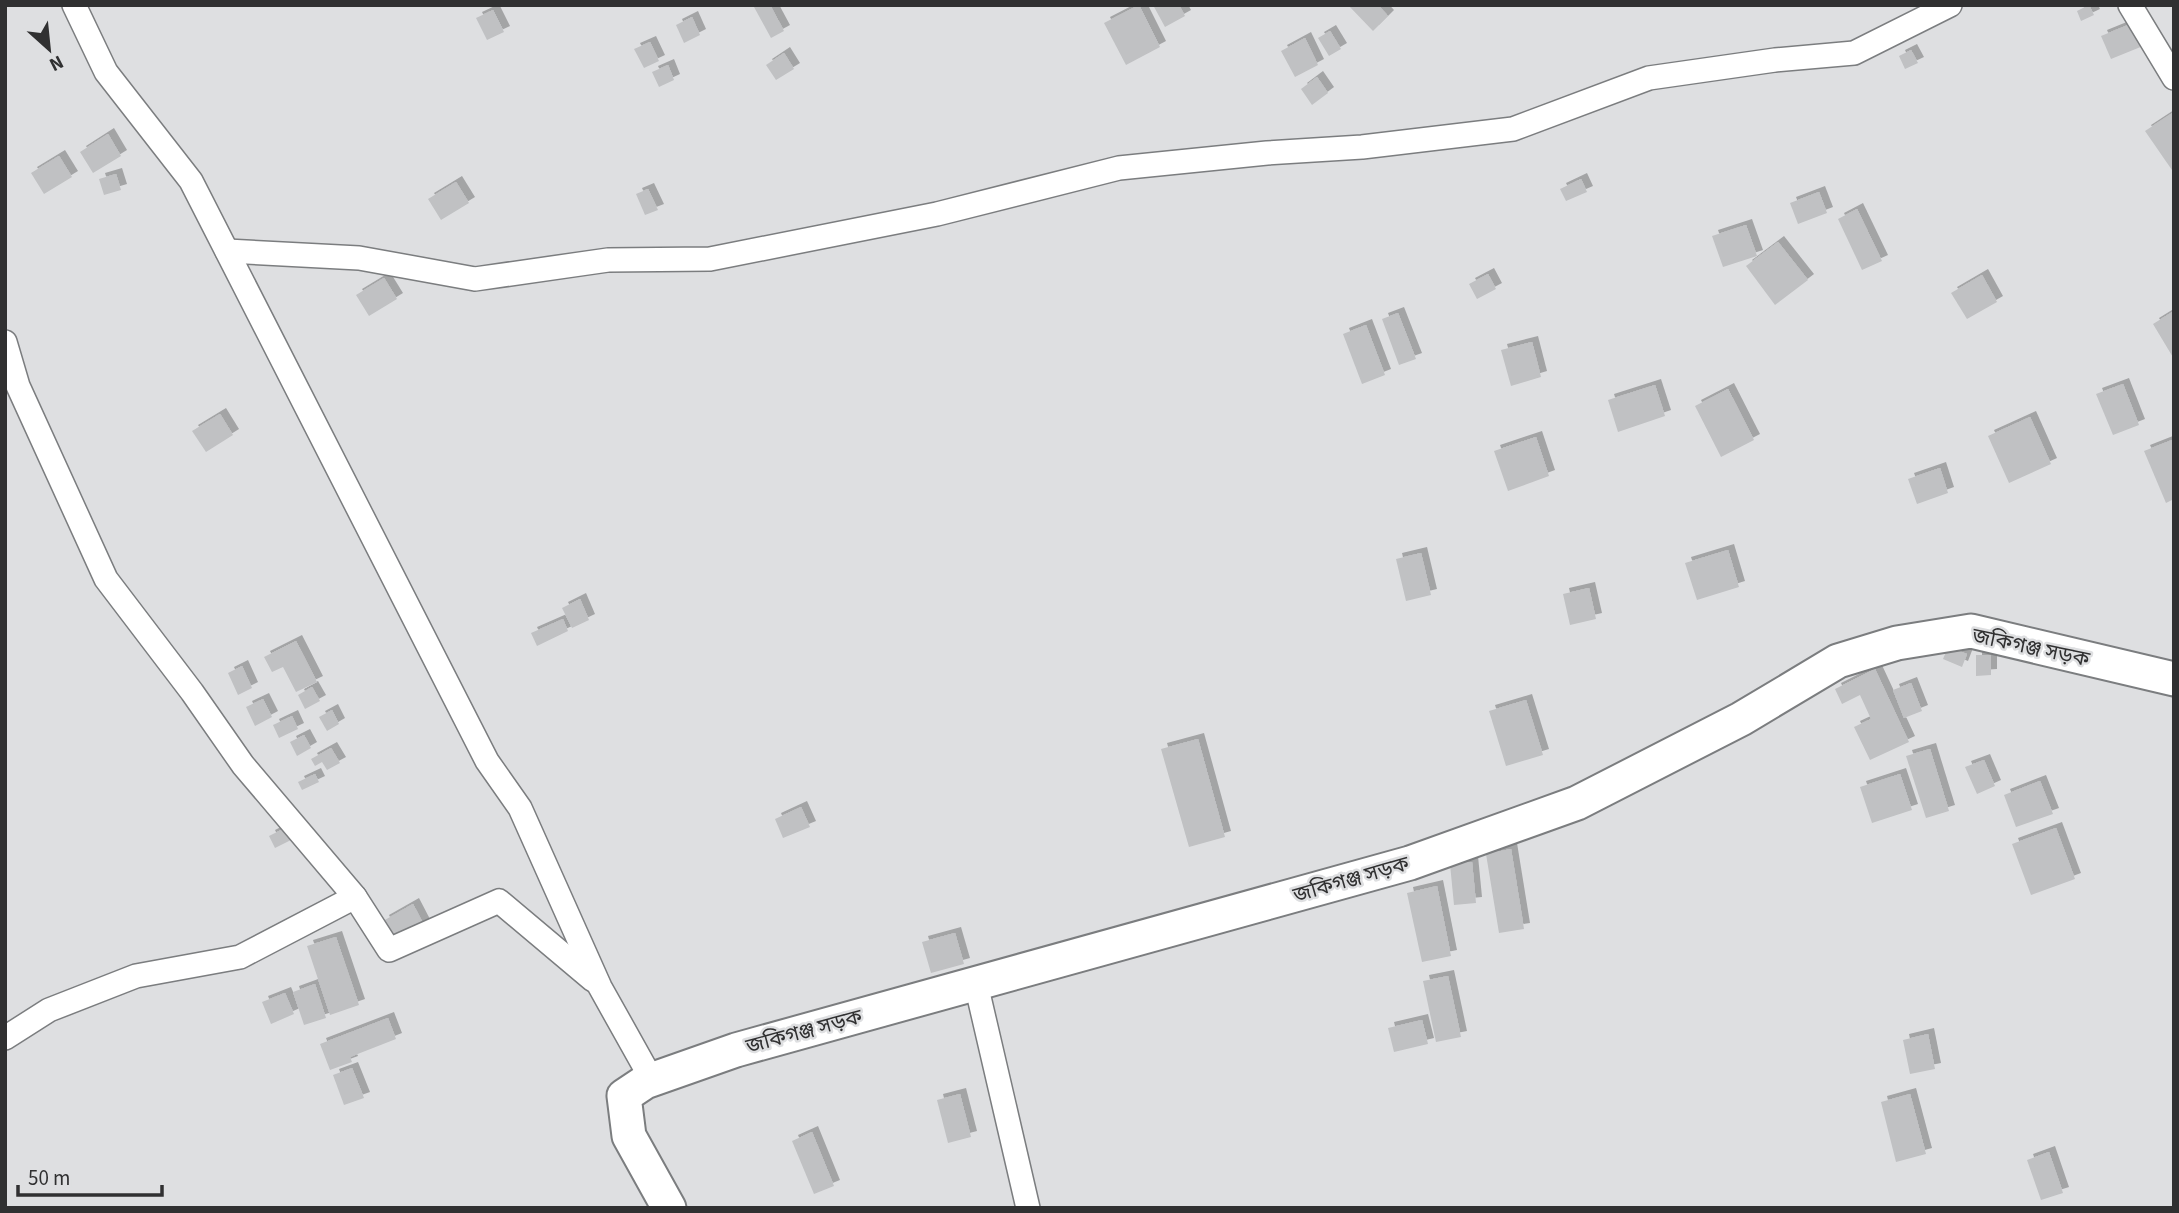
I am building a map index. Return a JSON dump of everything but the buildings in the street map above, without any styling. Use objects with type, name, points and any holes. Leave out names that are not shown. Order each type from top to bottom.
[{"type":"main road","name":"জকিগঞ্জ সড়ক","points":[[649,1081],[736,1050],[1410,863],[1577,803],[1741,719],[1838,661],[1897,643],[1971,631],[2174,679]]},
{"type":"main road","points":[[649,1081],[624,1096],[629,1136],[668,1208]]},
{"type":"street","points":[[75,5],[106,72],[191,181],[487,761],[520,808],[600,987],[649,1081]]},
{"type":"street","points":[[227,251],[359,258],[475,279],[608,260],[710,259],[937,214],[1119,168],[1267,153],[1362,147],[1513,128],[1648,78],[1775,60],[1854,53],[1950,5]]},
{"type":"street","points":[[2130,5],[2174,78]]},
{"type":"street","points":[[5,342],[12,388],[106,579],[192,692],[243,765],[355,897],[389,950],[499,901],[589,974],[649,1081]]},
{"type":"street","points":[[5,1038],[49,1010],[136,976],[240,957],[355,897]]},
{"type":"street","points":[[976,984],[1028,1208]]}]
